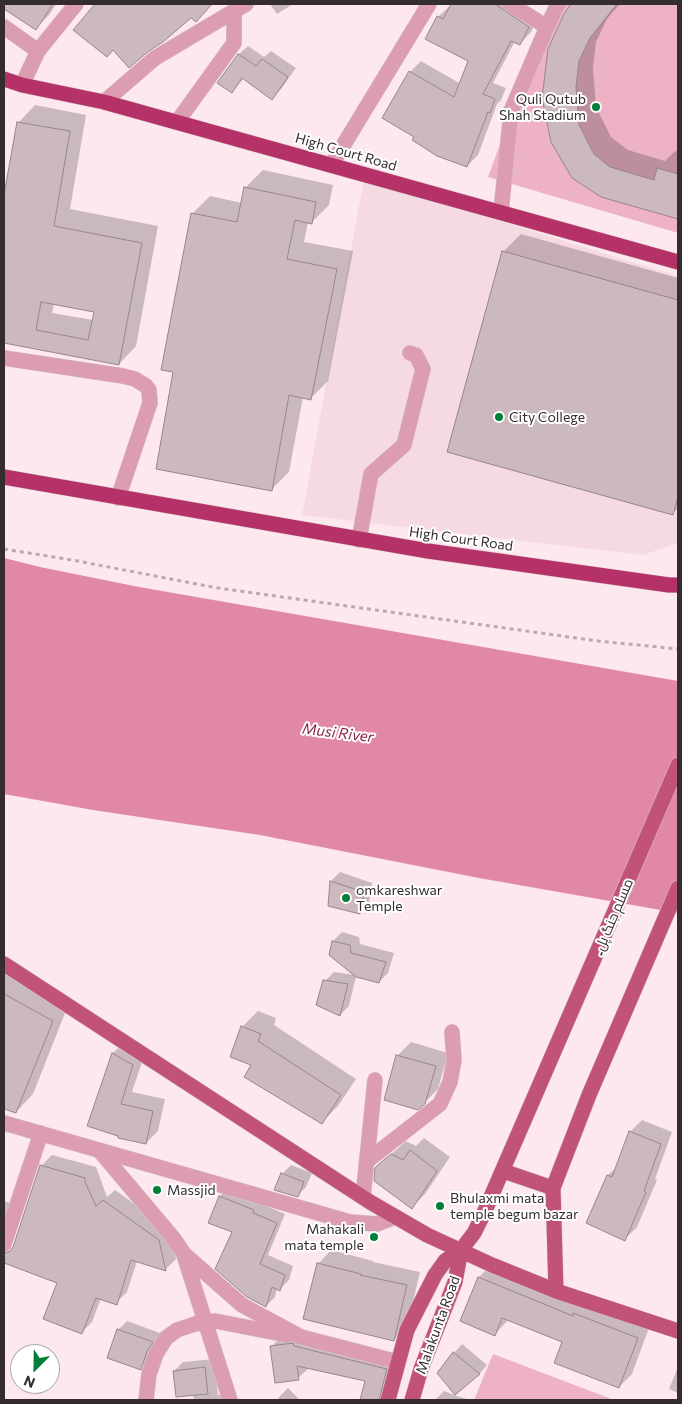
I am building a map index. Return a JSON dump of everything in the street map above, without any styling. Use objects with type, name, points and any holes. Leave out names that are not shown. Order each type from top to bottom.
[{"type":"highway","name":"High Court Road","points":[[4,79],[22,85],[104,102],[678,262]]},
{"type":"highway","name":"High Court Road","points":[[4,477],[359,540],[678,585]]},
{"type":"main road","name":"مسلم جنگ پل۔","points":[[461,1250],[474,1233],[503,1171],[678,766]]},
{"type":"main road","points":[[556,1291],[553,1188],[589,1095],[678,888]]},
{"type":"main road","points":[[4,964],[363,1197],[427,1235],[492,1265],[556,1291],[678,1332]]},
{"type":"main road","points":[[503,1171],[553,1188]]},
{"type":"main road","points":[[388,1400],[407,1330],[435,1275],[446,1261],[461,1250]]},
{"type":"main road","name":"Malakunta Road","points":[[412,1400],[421,1369],[455,1282],[461,1250]]},
{"type":"street","points":[[22,85],[38,51],[76,4]]},
{"type":"street","points":[[332,164],[429,4]]},
{"type":"street","points":[[510,4],[547,27]]},
{"type":"street","points":[[501,212],[511,111],[558,4]]},
{"type":"street","points":[[104,102],[155,58],[240,8]]},
{"type":"street","points":[[177,122],[234,43],[240,8]]},
{"type":"street","points":[[4,26],[38,51]]},
{"type":"street","points":[[359,540],[371,474],[404,445],[423,369],[416,355],[410,353]]},
{"type":"street","points":[[4,358],[123,376],[135,379],[146,386],[150,403],[118,498]]},
{"type":"street","points":[[367,1162],[440,1104],[450,1082],[454,1060],[452,1032]]},
{"type":"street","points":[[363,1197],[375,1080]]},
{"type":"street","points":[[4,1123],[350,1222],[377,1224],[395,1217]]},
{"type":"street","points":[[4,1244],[41,1133]]},
{"type":"street","points":[[99,1150],[174,1238],[184,1254],[230,1400]]},
{"type":"street","points":[[184,1254],[242,1305],[301,1337]]},
{"type":"street","points":[[146,1400],[149,1374],[159,1346],[177,1330],[206,1322],[215,1321],[301,1337],[398,1362]]},
{"type":"path","points":[[4,549],[218,588],[588,639],[678,649]]},
{"type":"shaded area","name":"Quli Qutub Shah Stadium","points":[[550,4],[678,4],[678,233],[488,177]]},
{"type":"shaded area","name":"City College","points":[[364,179],[678,276],[678,543],[643,555],[302,515]]},
{"type":"shaded area","points":[[493,1354],[614,1400],[474,1400]]},
{"type":"water","name":"Musi River","points":[[4,558],[139,587],[678,681],[678,913],[479,878],[260,835],[93,810],[4,794]]},
{"type":"building","points":[[4,4],[53,4],[36,30],[4,9]]},
{"type":"building","points":[[95,4],[212,4],[196,22],[191,18],[129,68],[113,50],[107,57],[73,30]]},
{"type":"building","points":[[451,4],[495,4],[529,27],[520,45],[511,41],[483,94],[495,99],[490,113],[488,112],[467,167],[437,156],[412,140],[414,137],[382,118],[409,71],[454,97],[468,61],[425,39],[437,16],[443,19]]},
{"type":"building","points":[[571,4],[617,4],[590,38],[579,61],[576,87],[579,125],[594,154],[610,167],[654,180],[657,168],[678,174],[678,219],[601,197],[572,178],[551,142],[542,98],[548,49],[564,14]]},
{"type":"building","points":[[238,54],[256,66],[262,59],[288,77],[272,100],[242,78],[232,93],[217,83]]},
{"type":"building","points":[[17,122],[70,131],[54,226],[142,243],[119,365],[4,343],[4,195]],"holes":[[[41,302],[94,312],[88,340],[36,330]]]},
{"type":"building","points":[[244,187],[316,202],[312,224],[295,220],[287,259],[337,269],[311,400],[289,395],[272,491],[156,469],[173,372],[161,370],[191,213],[237,222]]},
{"type":"building","points":[[502,251],[678,300],[678,497],[673,515],[447,452]]},
{"type":"building","name":"omkareshwar Temple","points":[[330,881],[364,892],[360,914],[328,906]]},
{"type":"building","points":[[332,941],[350,945],[351,953],[386,962],[379,983],[356,977],[329,955]]},
{"type":"building","points":[[323,980],[348,984],[340,1016],[316,1005]]},
{"type":"building","points":[[4,994],[53,1021],[16,1113],[4,1109]]},
{"type":"building","points":[[241,1026],[261,1034],[258,1041],[341,1095],[322,1124],[244,1077],[251,1065],[230,1057]]},
{"type":"building","points":[[112,1053],[133,1065],[121,1104],[153,1111],[146,1144],[118,1138],[118,1136],[87,1126]]},
{"type":"building","points":[[396,1055],[436,1066],[425,1104],[418,1110],[384,1100]]},
{"type":"building","points":[[629,1131],[661,1144],[644,1191],[646,1192],[625,1241],[586,1223],[607,1175],[612,1177]]},
{"type":"building","points":[[410,1150],[437,1171],[412,1209],[374,1181],[375,1168],[379,1164],[391,1154],[403,1160]]},
{"type":"building","points":[[40,1165],[85,1178],[96,1206],[103,1200],[159,1240],[166,1271],[131,1260],[117,1305],[96,1298],[82,1334],[43,1319],[57,1283],[4,1263],[4,1253],[10,1251],[13,1247]]},
{"type":"building","points":[[281,1173],[304,1182],[298,1197],[274,1190]]},
{"type":"building","points":[[219,1196],[254,1210],[253,1213],[277,1223],[260,1264],[285,1275],[280,1291],[272,1287],[266,1307],[247,1297],[215,1269],[232,1232],[208,1223]]},
{"type":"building","points":[[317,1263],[407,1285],[394,1341],[303,1319]]},
{"type":"building","points":[[478,1277],[573,1316],[573,1313],[638,1338],[619,1388],[554,1363],[562,1342],[502,1318],[495,1336],[460,1321]]},
{"type":"building","points":[[117,1329],[153,1342],[147,1351],[141,1370],[107,1358]]},
{"type":"building","points":[[293,1343],[294,1346],[387,1369],[379,1400],[360,1400],[365,1381],[297,1366],[299,1380],[275,1383],[270,1346]]},
{"type":"building","points":[[453,1352],[480,1374],[455,1395],[437,1373]]},
{"type":"building","points":[[205,1367],[208,1394],[176,1397],[173,1371]]},
{"type":"place","name":"Quli Qutub Shah Stadium","points":[[596,107]]},
{"type":"place","name":"City College","points":[[499,417]]},
{"type":"place","name":"omkareshwar Temple","points":[[346,898]]},
{"type":"place","name":"Massjid","points":[[157,1190]]},
{"type":"place","name":"Bhulaxmi mata temple begum bazar","points":[[440,1206]]},
{"type":"place","name":"Mahakali mata temple","points":[[374,1237]]}]
